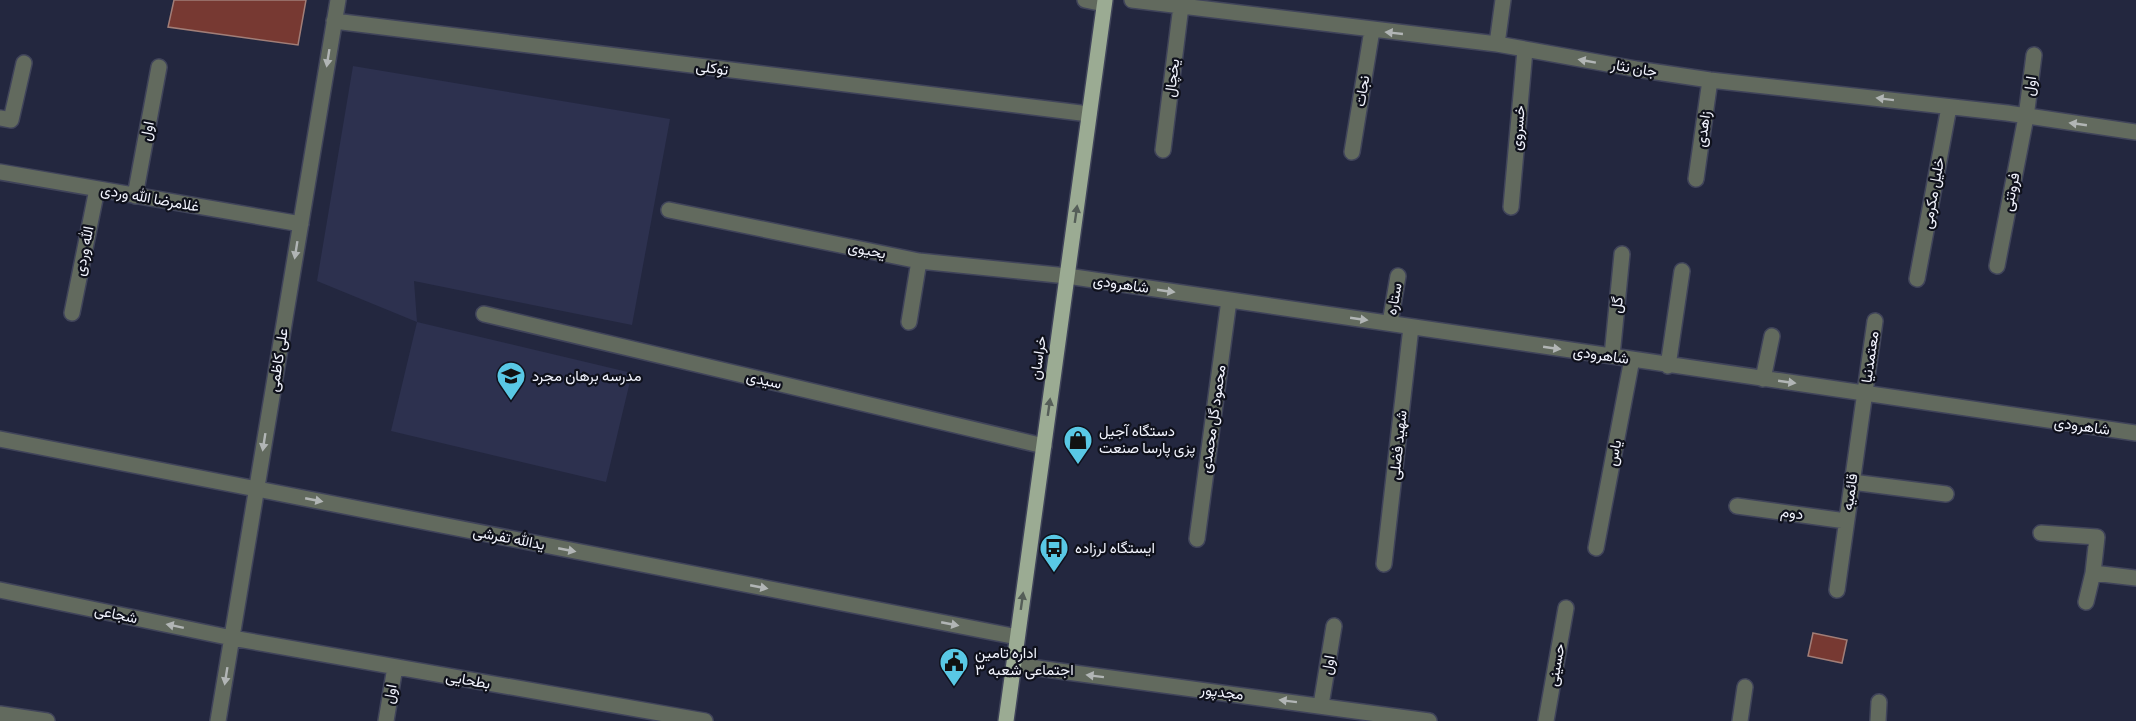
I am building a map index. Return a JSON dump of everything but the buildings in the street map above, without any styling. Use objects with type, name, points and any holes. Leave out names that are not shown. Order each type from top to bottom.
[{"type":"main road","name":"خراسان","points":[[1006,721],[1105,2]]},
{"type":"street","name":"علی کاظمی","points":[[218,721],[338,0]]},
{"type":"street","points":[[1085,0],[1105,2]]},
{"type":"street","name":"جان نثار","points":[[1132,0],[1497,44],[1710,80],[1949,107],[2136,132]]},
{"type":"street","points":[[1497,44],[1503,0]]},
{"type":"street","name":"یخچال","points":[[1163,150],[1181,6]]},
{"type":"street","name":"توکلی","points":[[334,21],[1089,114]]},
{"type":"street","name":"نجات","points":[[1352,152],[1372,30]]},
{"type":"street","name":"خسروی","points":[[1511,207],[1525,50]]},
{"type":"street","name":"اول","points":[[2026,117],[2034,55]]},
{"type":"street","points":[[0,118],[11,120],[24,63]]},
{"type":"street","name":"اول","points":[[135,196],[159,67]]},
{"type":"street","name":"زاهدی","points":[[1696,179],[1710,80]]},
{"type":"street","name":"خلیل مکرمی","points":[[1917,279],[1949,107]]},
{"type":"street","name":"فروتنی","points":[[1997,266],[2026,117]]},
{"type":"street","name":"غلامرضا الله وردی","points":[[0,172],[301,224]]},
{"type":"street","name":"الله وردی","points":[[72,313],[97,189]]},
{"type":"street","name":"یحیوی","points":[[669,210],[919,261],[1067,276]]},
{"type":"street","name":"گل","points":[[1612,356],[1622,254]]},
{"type":"street","points":[[909,322],[919,261]]},
{"type":"street","points":[[1668,366],[1682,272]]},
{"type":"street","name":"شاهرودی","points":[[1067,276],[2136,434]]},
{"type":"street","name":"ستاره","points":[[1390,323],[1398,276]]},
{"type":"street","name":"محمود گل محمدی","points":[[1197,538],[1229,300]]},
{"type":"street","name":"سیدی","points":[[484,315],[1044,446]]},
{"type":"street","name":"معتمدنیا","points":[[1864,394],[1875,321]]},
{"type":"street","name":"شهید فضلی","points":[[1384,564],[1411,327]]},
{"type":"street","points":[[1763,379],[1772,336]]},
{"type":"street","name":"یاس","points":[[1596,548],[1632,359]]},
{"type":"street","name":"قائمیه","points":[[1837,590],[1864,394]]},
{"type":"street","name":"یدالله تفرشی","points":[[0,439],[1017,637]]},
{"type":"street","points":[[1852,482],[1946,494]]},
{"type":"street","name":"دوم","points":[[1737,506],[1846,521]]},
{"type":"street","points":[[2041,533],[2097,537],[2093,573],[2086,603]]},
{"type":"street","points":[[2093,573],[2136,578]]},
{"type":"street","name":"شجاعی","points":[[0,590],[232,638]]},
{"type":"street","name":"حسینی","points":[[1546,721],[1566,608]]},
{"type":"street","name":"اول","points":[[1321,705],[1334,626]]},
{"type":"street","name":"بطحایی","points":[[232,638],[395,667],[627,714],[705,721]]},
{"type":"street","name":"مجدپور","points":[[1015,665],[1430,721]]},
{"type":"street","name":"اول","points":[[386,721],[395,667]]},
{"type":"street","points":[[1740,721],[1745,687]]},
{"type":"street","points":[[1878,721],[1880,702]]},
{"type":"street","points":[[0,714],[47,721]]},
{"type":"shaded area","points":[[353,66],[670,119],[632,325],[414,281],[417,322],[317,281]]},
{"type":"shaded area","name":"مدرسه برهان مجرد","points":[[417,322],[632,373],[606,482],[391,431]]},
{"type":"place","name":"مدرسه برهان مجرد","points":[[511,402]]},
{"type":"place","name":"دستگاه آجیل پزی پارسا صنعت","points":[[1078,466]]},
{"type":"place","name":"ایستگاه لرزاده","points":[[1054,574]]},
{"type":"place","name":"اداره تامین اجتماعی شعبه ۳","points":[[954,688]]}]
